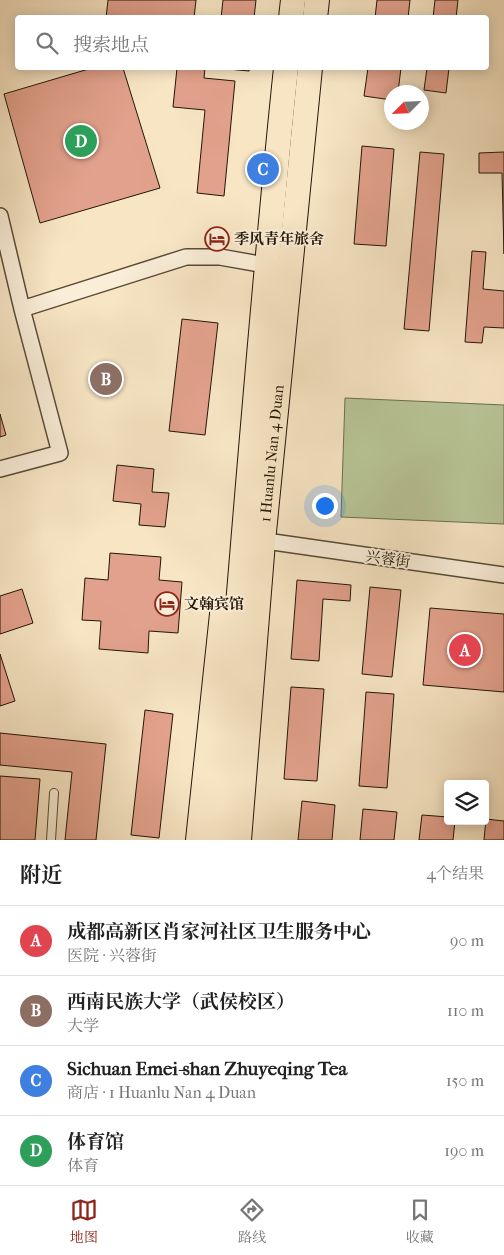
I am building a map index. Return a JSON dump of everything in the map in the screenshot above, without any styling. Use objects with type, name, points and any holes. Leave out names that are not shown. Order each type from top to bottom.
[{"type":"main road","points":[[291,15],[293,0]]},
{"type":"main road","points":[[315,15],[317,0]]},
{"type":"main road","name":"1 Huanlu Nan 4 Duan","points":[[239,840],[258,498],[265,265],[286,70]]},
{"type":"main road","name":"1 Huanlu Nan 4 Duan","points":[[218,840],[310,70]]},
{"type":"main road","points":[[254,840],[273,621],[273,542],[258,498]]},
{"type":"main road","points":[[198,840],[228,553],[258,498]]},
{"type":"street","points":[[0,216],[60,453],[0,469]]},
{"type":"street","points":[[22,309],[186,257],[220,258],[265,265]]},
{"type":"street","name":"兴蓉街","points":[[273,542],[504,575]]},
{"type":"lane","points":[[51,840],[54,794]]},
{"type":"green space","points":[[345,398],[504,405],[504,524],[341,517]]},
{"type":"building","points":[[108,0],[196,0],[194,15],[106,15]]},
{"type":"building","points":[[223,0],[256,0],[254,15],[221,15]]},
{"type":"building","points":[[377,0],[410,0],[408,15],[375,15]]},
{"type":"building","points":[[435,0],[458,0],[456,15],[433,15]]},
{"type":"building","points":[[85,70],[124,70],[160,188],[40,223],[4,94]]},
{"type":"building","points":[[177,70],[205,70],[204,78],[235,81],[224,196],[197,193],[205,110],[173,107]]},
{"type":"building","points":[[368,70],[401,70],[399,85],[384,85],[384,99],[364,96]]},
{"type":"building","points":[[427,70],[449,70],[446,93],[429,91],[429,85],[425,85]]},
{"type":"building","points":[[362,146],[394,149],[386,246],[354,244]]},
{"type":"building","points":[[420,152],[444,154],[429,331],[404,329]]},
{"type":"building","points":[[504,152],[504,254],[502,173],[479,173],[479,153]]},
{"type":"building","points":[[472,251],[486,252],[483,289],[504,291],[504,328],[484,327],[482,343],[465,342]]},
{"type":"building","points":[[182,319],[218,323],[205,435],[169,431]]},
{"type":"building","points":[[0,414],[6,435],[0,437]]},
{"type":"building","points":[[117,465],[154,469],[152,492],[169,493],[165,527],[139,525],[141,504],[113,501]]},
{"type":"building","points":[[110,553],[161,557],[159,580],[182,582],[178,633],[149,631],[148,653],[99,649],[101,621],[82,620],[85,578],[108,580]]},
{"type":"building","points":[[297,580],[351,585],[350,601],[323,599],[319,661],[291,659]]},
{"type":"building","points":[[370,587],[401,590],[392,677],[362,674]]},
{"type":"building","points":[[22,589],[33,623],[0,634],[0,596]]},
{"type":"building","points":[[430,608],[504,614],[504,692],[423,685]]},
{"type":"building","points":[[0,654],[15,701],[0,706]]},
{"type":"building","points":[[291,687],[324,689],[317,781],[284,779]]},
{"type":"building","points":[[366,692],[394,694],[387,788],[359,786]]},
{"type":"building","points":[[145,710],[173,714],[159,838],[131,835]]},
{"type":"building","points":[[0,733],[106,744],[96,840],[65,840],[72,772],[0,765]]},
{"type":"building","points":[[0,776],[40,779],[35,840],[0,840]]},
{"type":"building","points":[[302,801],[335,805],[332,840],[298,840]]},
{"type":"building","points":[[363,809],[397,812],[394,840],[360,840]]},
{"type":"building","points":[[422,815],[444,817],[444,825],[455,825],[453,840],[419,840]]},
{"type":"building","points":[[489,819],[504,821],[504,840],[484,840],[485,825],[489,825]]},
{"type":"place","name":"体育馆","points":[[81,141]]},
{"type":"place","name":"Sichuan Emei-shan Zhuyeqing Tea","points":[[263,169]]},
{"type":"place","name":"季风青年旅舍","points":[[217,239]]},
{"type":"place","name":"西南民族大学（武侯校区）","points":[[106,379]]},
{"type":"place","name":"文翰宾馆","points":[[167,604]]},
{"type":"place","name":"成都高新区肖家河社区卫生服务中心","points":[[465,650]]}]
